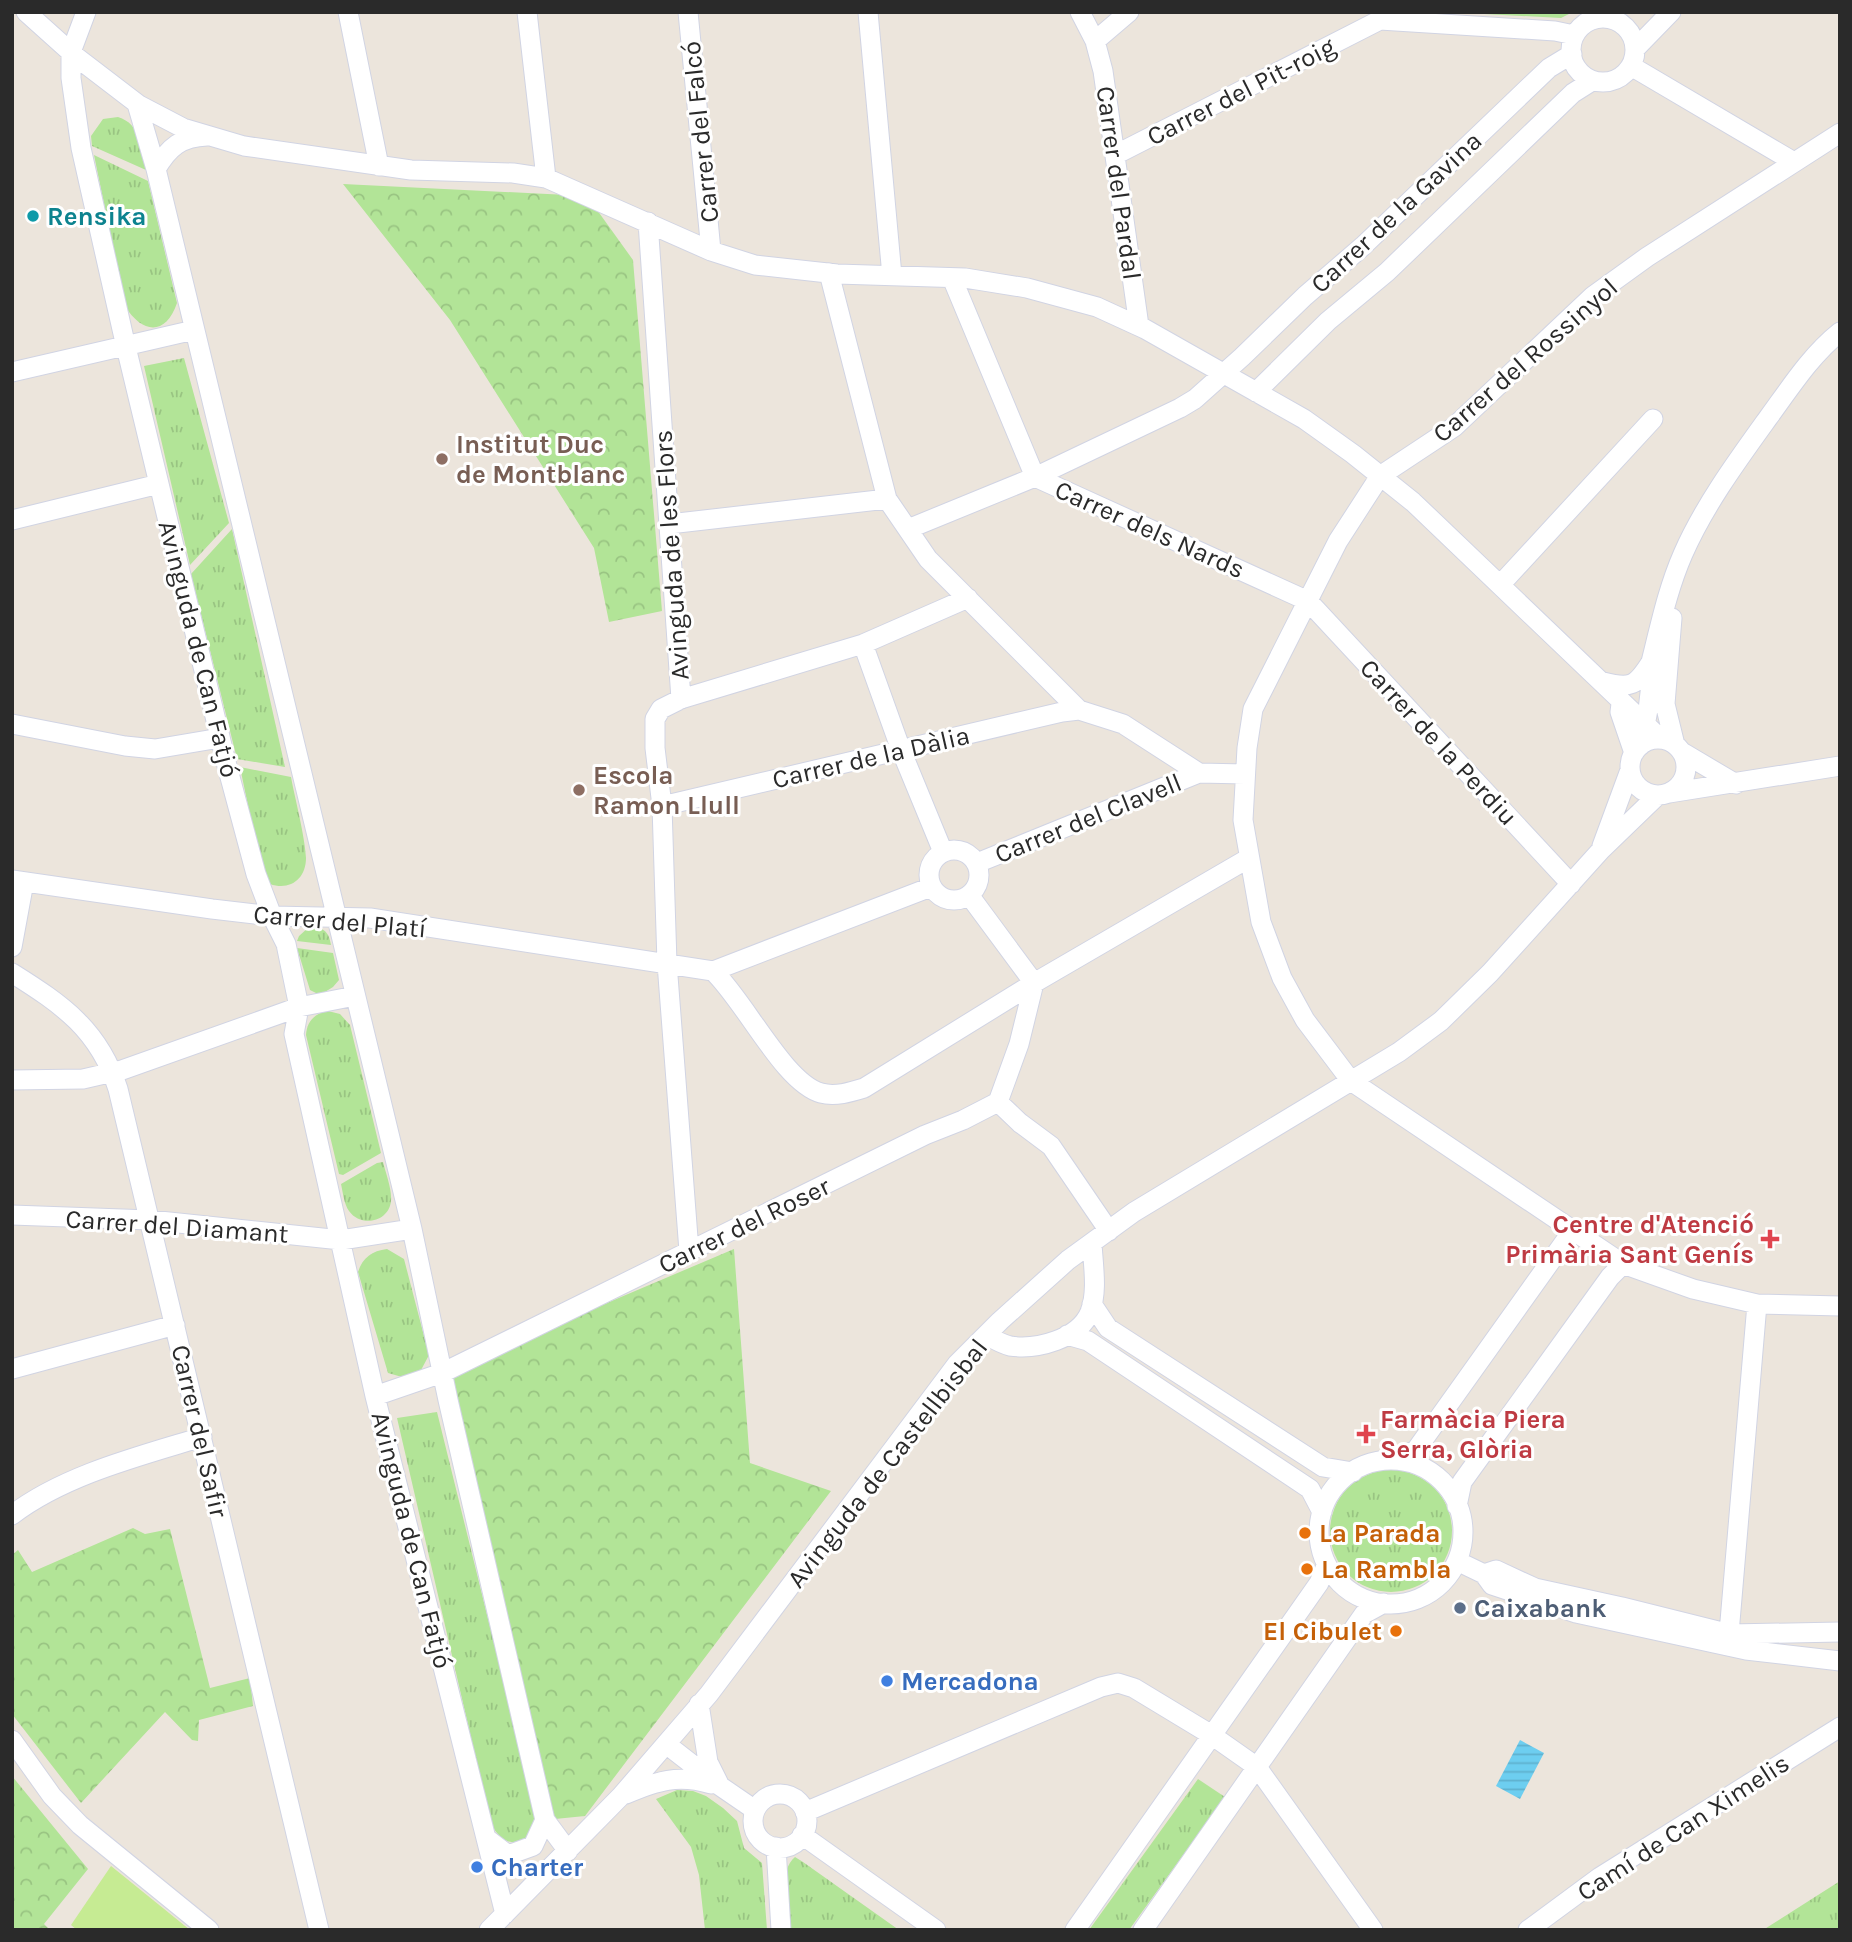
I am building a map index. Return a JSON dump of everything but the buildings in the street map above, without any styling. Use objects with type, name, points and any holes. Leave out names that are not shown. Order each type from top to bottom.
[{"type":"street","points":[[26,12],[137,104],[183,128],[244,146],[411,170],[513,173],[545,177],[711,251],[755,265],[829,272],[952,278],[1027,288],[1097,307],[1139,326],[1304,419],[1413,502],[1603,682],[1621,704],[1631,709],[1673,746],[1736,784]]},
{"type":"street","points":[[71,52],[86,12]]},
{"type":"street","points":[[348,12],[379,166]]},
{"type":"street","points":[[527,12],[545,177]]},
{"type":"street","name":"Carrer del Falcó","points":[[688,12],[711,251]]},
{"type":"street","points":[[868,12],[892,276]]},
{"type":"street","name":"Carrer del Pardal","points":[[1080,12],[1095,41],[1103,71],[1139,326]]},
{"type":"street","points":[[1095,41],[1129,12]]},
{"type":"street","points":[[1633,57],[1633,37],[1625,25],[1602,15],[1582,25],[1573,45],[1573,63],[1579,72],[1592,81],[1606,82],[1617,79],[1671,12]]},
{"type":"street","name":"Carrer del Pit-roig","points":[[1115,155],[1377,16],[1555,31],[1573,45]]},
{"type":"street","name":"Carrer de la Gavina","points":[[908,529],[1035,477],[1195,399],[1363,246],[1573,45]]},
{"type":"street","name":"Avinguda de Can Fatjó","points":[[71,52],[81,148],[126,347],[220,738],[256,874],[286,944],[299,1007],[294,1034],[375,1396],[505,1914]]},
{"type":"street","points":[[1633,57],[1794,162]]},
{"type":"street","name":"Carrer de la Gavina","points":[[1256,392],[1328,321],[1387,272],[1573,93],[1592,81]]},
{"type":"street","points":[[137,104],[156,169],[412,1229],[442,1373],[545,1820],[568,1851]]},
{"type":"street","name":"Carrer del Rossinyol","points":[[1840,133],[1647,257],[1593,296],[1454,427],[1380,476],[1338,541],[1253,709],[1245,774],[1243,820],[1261,922],[1282,978],[1305,1020],[1351,1081],[1623,1264],[1693,1289],[1757,1304],[1840,1306]]},
{"type":"street","points":[[156,169],[175,144],[191,137],[209,136]]},
{"type":"street","name":"Avinguda de les Flors","points":[[649,222],[681,699],[662,709],[655,719],[655,748],[662,806],[667,963],[689,1251]]},
{"type":"street","points":[[829,272],[887,499],[928,559],[1079,710],[1124,724],[1199,773],[1245,774]]},
{"type":"street","name":"Carrer dels Nards","points":[[952,278],[1035,477],[1308,601]]},
{"type":"street","points":[[12,372],[194,330]]},
{"type":"street","name":"Avinguda de Castellbisbal","points":[[1601,850],[1646,724],[1652,679],[1651,662],[1683,555],[1700,520],[1734,467],[1794,382],[1824,344],[1840,332]]},
{"type":"street","points":[[1500,585],[1653,419]]},
{"type":"street","points":[[12,520],[159,484]]},
{"type":"street","points":[[669,524],[887,499]]},
{"type":"street","name":"Avinguda de Castellbisbal","points":[[1669,596],[1672,618],[1665,704],[1673,746]]},
{"type":"street","points":[[681,699],[863,644],[968,598]]},
{"type":"street","name":"Carrer de la Perdiu","points":[[1308,601],[1571,884]]},
{"type":"street","points":[[863,644],[901,750],[943,852]]},
{"type":"street","points":[[1603,682],[1624,687],[1636,682],[1651,662]]},
{"type":"street","points":[[1621,704],[1620,712],[1635,756],[1638,786],[1646,792],[1663,794],[1840,766]]},
{"type":"street","name":"Carrer de la Dàlia","points":[[662,806],[1079,710]]},
{"type":"street","points":[[12,724],[125,746],[155,749],[220,738]]},
{"type":"street","points":[[1635,756],[1651,740],[1673,746],[1686,772],[1682,781],[1663,794]]},
{"type":"street","name":"Carrer del Clavell","points":[[977,863],[1199,773]]},
{"type":"street","name":"Avinguda de Castellbisbal","points":[[489,1930],[621,1796],[666,1744],[957,1364],[986,1335],[1068,1259],[1134,1212],[1399,1052],[1441,1021],[1490,973],[1601,850],[1663,794]]},
{"type":"street","points":[[959,850],[971,856],[977,863],[979,880],[969,895],[949,900],[937,894],[931,887],[928,873],[930,864],[943,852],[959,850]]},
{"type":"street","points":[[931,887],[713,971],[729,986],[784,1064],[802,1084],[822,1094],[845,1093],[864,1087],[1034,983],[1249,858]]},
{"type":"street","points":[[12,947],[18,881]]},
{"type":"street","name":"Carrer del Platí","points":[[18,881],[212,909],[272,915],[370,918],[713,971]]},
{"type":"street","points":[[969,895],[1034,983]]},
{"type":"street","name":"Carrer del Safir","points":[[12,973],[55,1000],[90,1034],[112,1072],[123,1106],[318,1930]]},
{"type":"street","points":[[1034,983],[1019,1044],[998,1102],[1020,1123],[1051,1146],[1109,1231]]},
{"type":"street","points":[[12,1080],[83,1079],[112,1072],[299,1007],[355,996]]},
{"type":"street","name":"Carrer del Roser","points":[[375,1396],[442,1373],[925,1135],[998,1102]]},
{"type":"street","name":"Carrer del Diamant","points":[[12,1215],[150,1220],[341,1240]]},
{"type":"street","points":[[341,1240],[412,1229]]},
{"type":"street","points":[[1396,1460],[1420,1465],[1436,1474],[1452,1493],[1464,1525],[1457,1561],[1450,1575],[1432,1592],[1409,1602],[1384,1603],[1370,1601],[1340,1585],[1326,1566],[1321,1550],[1319,1525],[1333,1490],[1342,1480],[1363,1466],[1396,1460],[1416,1450],[1573,1230]]},
{"type":"street","points":[[986,1335],[1009,1346],[1035,1346],[1081,1328],[1090,1312],[1095,1287],[1092,1243]]},
{"type":"street","points":[[1457,1506],[1462,1482],[1610,1277],[1623,1264]]},
{"type":"street","points":[[1092,1304],[1108,1328],[1311,1460],[1323,1467],[1353,1472]]},
{"type":"street","points":[[1729,1640],[1757,1304]]},
{"type":"street","points":[[12,1369],[175,1325]]},
{"type":"street","points":[[1067,1335],[1088,1341],[1310,1489],[1322,1512]]},
{"type":"street","points":[[12,1515],[22,1507],[112,1464],[202,1437]]},
{"type":"street","points":[[1457,1561],[1484,1574],[1492,1585],[1576,1614],[1729,1640],[1840,1632]]},
{"type":"street","points":[[1075,1930],[1210,1734],[1319,1583],[1326,1566]]},
{"type":"street","points":[[1143,1930],[1364,1614],[1384,1603]]},
{"type":"street","points":[[1729,1640],[1746,1650],[1840,1661]]},
{"type":"street","points":[[805,1812],[1101,1687],[1118,1683],[1134,1688],[1210,1734],[1257,1767],[1373,1930]]},
{"type":"street","points":[[699,1704],[708,1762],[720,1786]]},
{"type":"street","name":"Camí de Can Ximelis","points":[[1528,1930],[1622,1863],[1840,1727]]},
{"type":"street","points":[[12,1740],[52,1796],[80,1825],[209,1930]]},
{"type":"street","points":[[666,1744],[755,1810]]},
{"type":"street","points":[[621,1796],[674,1778],[691,1778],[720,1786]]},
{"type":"street","points":[[781,1794],[796,1799],[805,1812],[807,1820],[802,1835],[790,1845],[768,1845],[756,1833],[753,1817],[755,1810],[766,1798],[781,1794]]},
{"type":"street","points":[[486,1838],[508,1855],[533,1846],[545,1820]]},
{"type":"street","points":[[802,1835],[936,1930]]},
{"type":"street","points":[[776,1847],[781,1930]]},
{"type":"green space","points":[[1447,12],[1573,12],[1561,18]]},
{"type":"green space","points":[[118,117],[126,120],[136,131],[146,170],[92,146],[91,136],[103,119]]},
{"type":"green space","points":[[94,155],[148,181],[177,303],[167,321],[160,326],[146,326],[139,322],[125,306]]},
{"type":"green space","points":[[343,184],[587,196],[633,260],[662,611],[609,622],[594,548],[450,320]]},
{"type":"green space","points":[[184,358],[229,523],[190,565],[144,366]]},
{"type":"green space","points":[[232,529],[285,767],[237,759],[191,574]]},
{"type":"green space","points":[[240,767],[291,777],[306,858],[303,872],[296,882],[284,886],[270,884],[258,854]]},
{"type":"green space","points":[[309,927],[324,931],[329,936],[331,945],[297,941]]},
{"type":"green space","points":[[297,948],[333,953],[339,980],[333,987],[320,995],[310,990]]},
{"type":"green space","points":[[328,1011],[340,1014],[350,1025],[381,1153],[343,1175],[339,1174],[306,1035],[312,1018]]},
{"type":"green space","points":[[383,1162],[391,1192],[389,1208],[380,1218],[360,1220],[347,1208],[341,1184]]},
{"type":"green space","points":[[387,1249],[404,1259],[429,1355],[420,1372],[402,1377],[388,1373],[358,1272],[369,1256]]},
{"type":"green space","points":[[734,1249],[750,1463],[831,1491],[585,1816],[545,1820],[442,1373]]},
{"type":"green space","points":[[437,1412],[532,1797],[536,1827],[529,1840],[522,1842],[506,1841],[491,1824],[397,1418]]},
{"type":"green space","points":[[1391,1470],[1414,1475],[1434,1488],[1447,1508],[1452,1531],[1447,1554],[1434,1574],[1414,1587],[1391,1592],[1368,1587],[1348,1574],[1335,1554],[1330,1531],[1335,1508],[1348,1488],[1368,1475]]},
{"type":"green space","points":[[133,1528],[145,1534],[170,1529],[210,1688],[250,1678],[253,1706],[199,1720],[198,1741],[192,1740],[165,1712],[81,1803],[12,1714],[12,1555],[18,1550],[32,1572]]},
{"type":"green space","points":[[12,1776],[88,1869],[44,1924],[50,1930],[12,1930]]},
{"type":"green space","points":[[1198,1779],[1225,1797],[1129,1930],[1089,1930]]},
{"type":"green space","points":[[677,1790],[693,1791],[706,1796],[737,1821],[744,1848],[762,1863],[767,1930],[705,1930],[699,1875],[691,1847],[656,1799]]},
{"type":"green space","points":[[795,1857],[899,1930],[789,1930],[785,1881],[789,1864]]},
{"type":"green space","points":[[111,1866],[190,1930],[77,1930],[71,1925]]},
{"type":"green space","points":[[1840,1881],[1840,1930],[1763,1930]]},
{"type":"water","points":[[1520,1740],[1544,1753],[1520,1799],[1496,1786]]},
{"type":"place","name":"Rensika","points":[[33,216]]},
{"type":"place","name":"Institut Duc de Montblanc","points":[[442,459]]},
{"type":"place","name":"Escola Ramon Llull","points":[[579,790]]},
{"type":"place","name":"Centre d'Atenció Primària Sant Genís","points":[[1770,1239]]},
{"type":"place","name":"Farmàcia Piera Serra, Glòria","points":[[1366,1434]]},
{"type":"place","name":"La Parada","points":[[1305,1533]]},
{"type":"place","name":"La Rambla","points":[[1307,1569]]},
{"type":"place","name":"Caixabank","points":[[1460,1608]]},
{"type":"place","name":"El Cibulet","points":[[1396,1631]]},
{"type":"place","name":"Mercadona","points":[[887,1681]]},
{"type":"place","name":"Charter","points":[[477,1867]]}]
